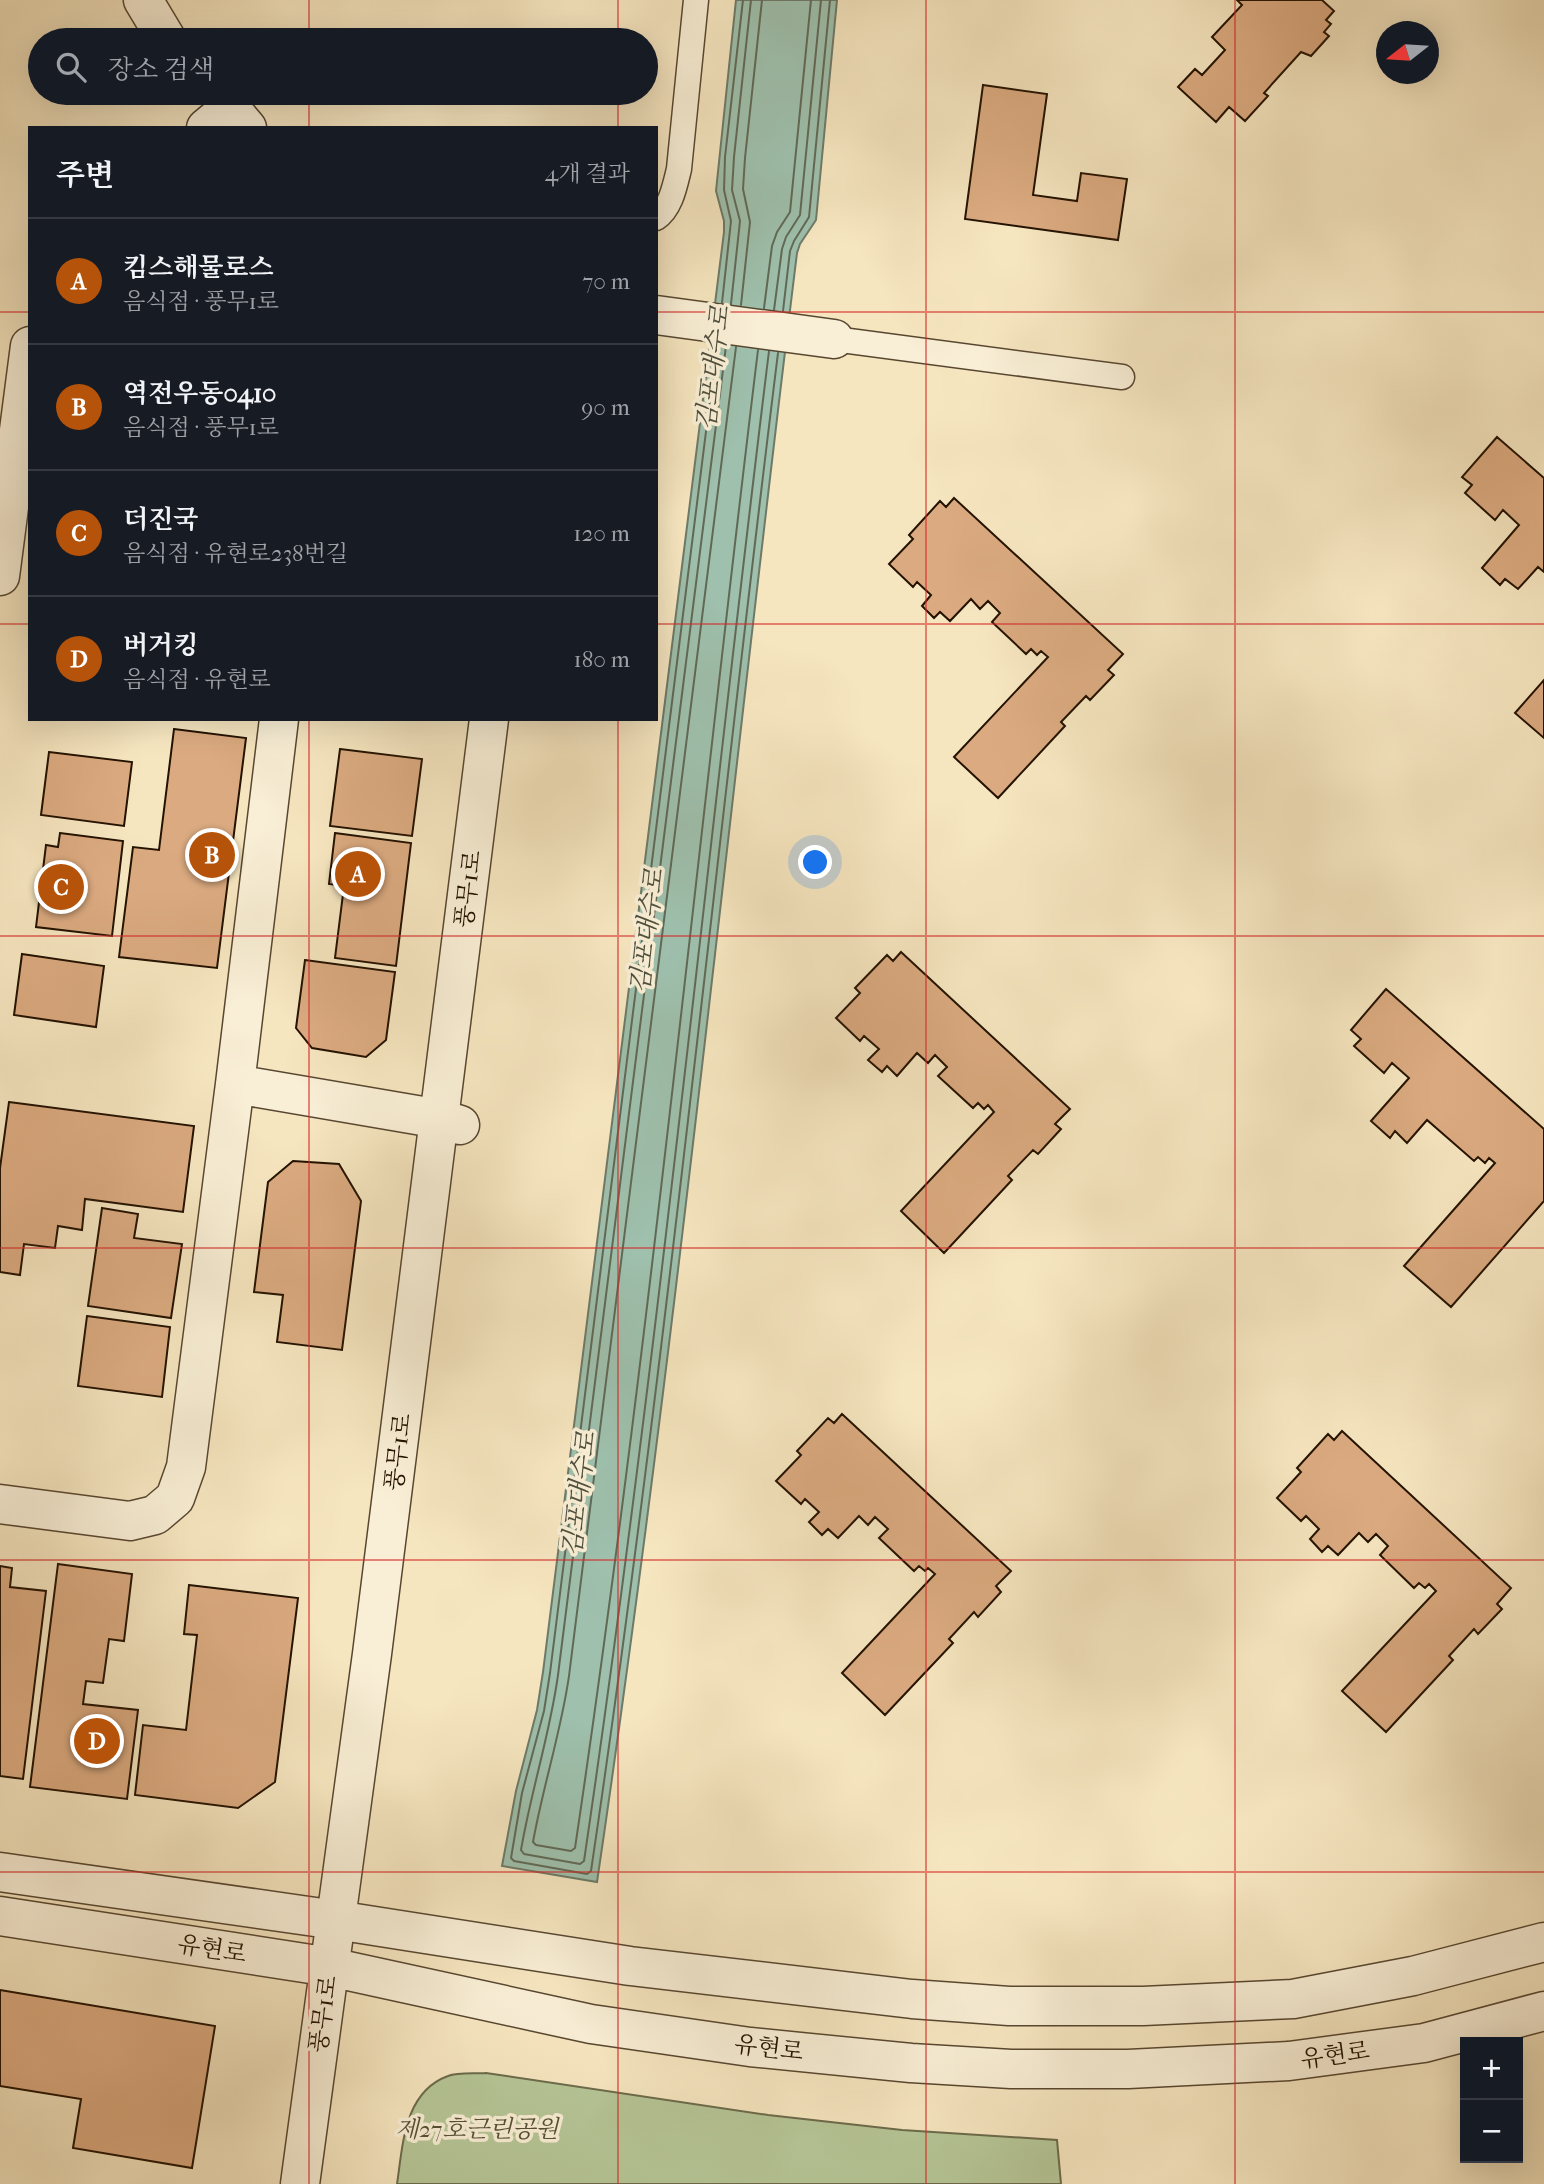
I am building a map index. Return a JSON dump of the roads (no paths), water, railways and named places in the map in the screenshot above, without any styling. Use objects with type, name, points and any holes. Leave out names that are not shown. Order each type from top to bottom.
[{"type":"street","points":[[143,0],[160,28]]},
{"type":"street","points":[[169,0],[184,28]]},
{"type":"street","points":[[658,315],[834,340]]},
{"type":"street","points":[[0,576],[28,360]]},
{"type":"street","points":[[0,1504],[130,1521],[155,1515],[175,1498],[186,1467],[279,721]]},
{"type":"street","name":"풍무1로","points":[[300,2184],[342,1969],[399,1596],[450,1122],[489,721]]},
{"type":"street","name":"풍무1로","points":[[450,1122],[512,721]]},
{"type":"street","points":[[235,1084],[450,1122]]},
{"type":"street","name":"유현로","points":[[0,1872],[349,1922],[629,1966],[912,1999],[1009,2006],[1143,2006],[1293,1999],[1413,1976],[1544,1942]]},
{"type":"street","name":"유현로","points":[[0,1916],[342,1969],[591,2024],[750,2047],[911,2063],[1011,2069],[1128,2069],[1289,2061],[1424,2043],[1544,2011]]},
{"type":"street","name":"풍무1로","points":[[326,2184],[342,1969]]},
{"type":"lane","points":[[658,217],[672,194],[679,169],[696,0]]},
{"type":"lane","points":[[834,340],[1122,377]]},
{"type":"water","name":"김포대수로","points":[[736,0],[837,0],[816,220],[797,253],[653,1476],[597,1882],[502,1866],[543,1672],[724,232],[724,221],[716,191]]},
{"type":"place","name":"역전우동0410","points":[[212,855]]},
{"type":"place","name":"킴스해물로스","points":[[358,874]]},
{"type":"place","name":"더진국","points":[[61,887]]},
{"type":"place","name":"버거킹","points":[[97,1741]]},
{"type":"park label","name":"제27호근린공원","points":[[477,2129]]}]
